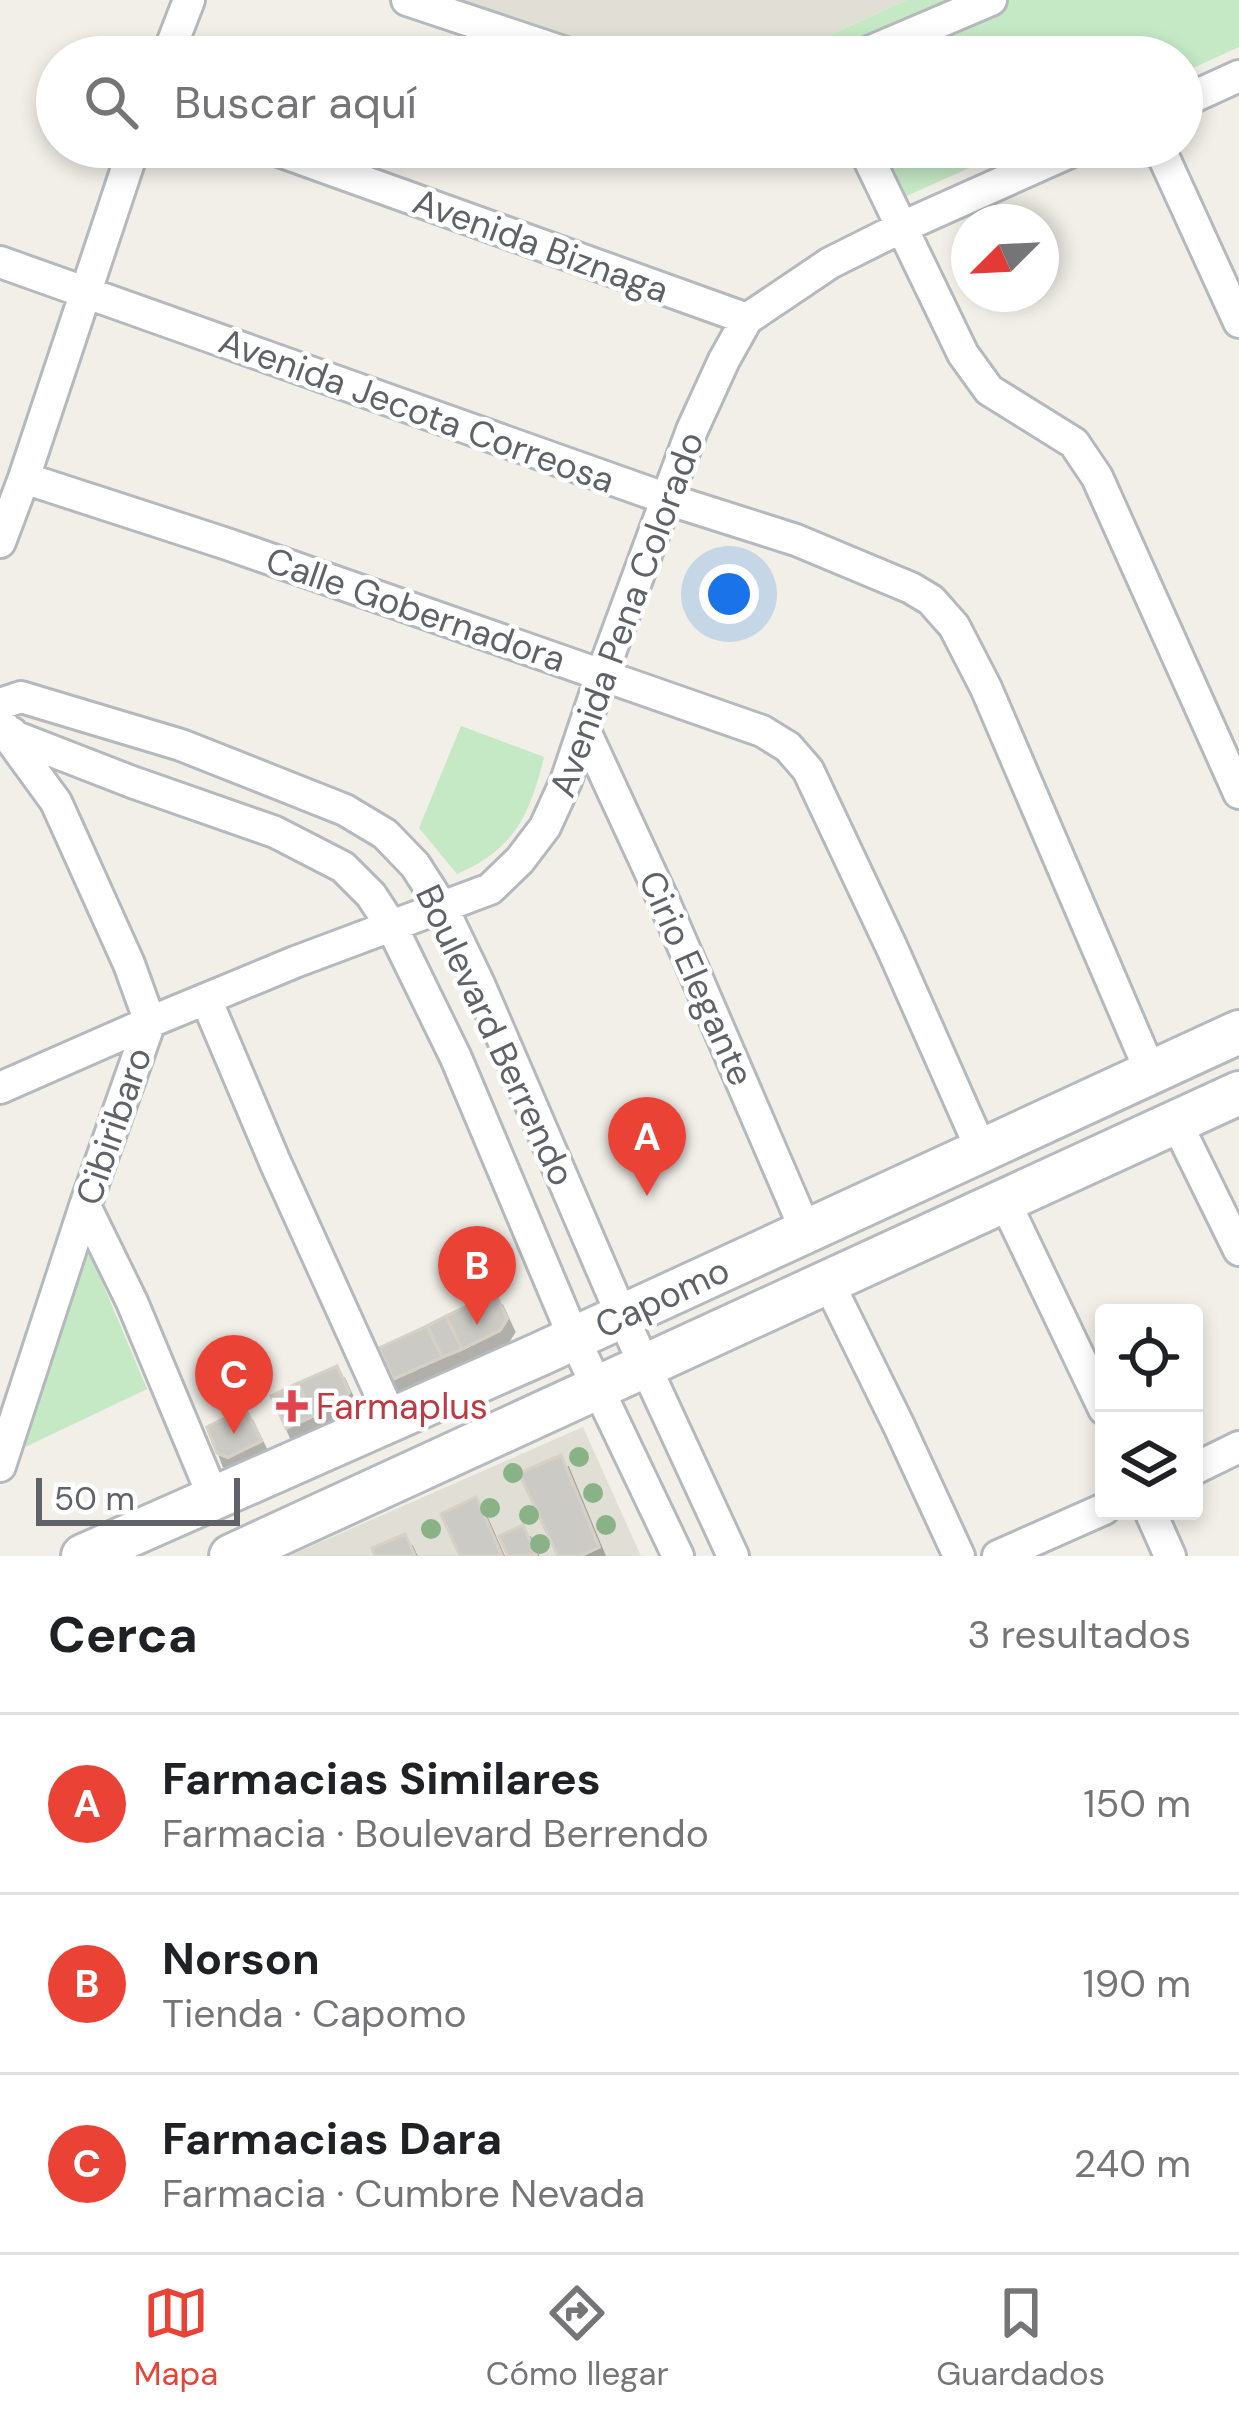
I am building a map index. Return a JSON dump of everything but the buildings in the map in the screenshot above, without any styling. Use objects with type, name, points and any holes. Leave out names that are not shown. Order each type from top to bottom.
[{"type":"main road","name":"Capomo","points":[[83,1556],[574,1338],[1239,1032]]},
{"type":"main road","name":"Capomo","points":[[231,1556],[1239,1093]]},
{"type":"street","points":[[175,36],[189,0]]},
{"type":"street","points":[[406,0],[515,36]]},
{"type":"street","points":[[906,36],[991,0]]},
{"type":"street","points":[[1203,92],[1239,76]]},
{"type":"street","points":[[0,542],[127,168]]},
{"type":"street","name":"Avenida Biznaga","points":[[326,168],[746,319]]},
{"type":"street","points":[[873,168],[963,355],[989,390],[1073,443],[1097,477],[1239,793]]},
{"type":"street","name":"Avenida Pena Colorado","points":[[0,1088],[295,962],[490,889],[545,827],[566,782],[692,430],[746,319],[830,263],[1034,168]]},
{"type":"street","points":[[1169,168],[1239,322]]},
{"type":"street","name":"Avenida Jecota Correosa","points":[[0,262],[667,499],[796,540],[931,600],[955,626],[986,688],[1151,1072]]},
{"type":"street","name":"Calle Gobernadora","points":[[24,478],[602,674],[763,731],[788,747],[808,770],[980,1149]]},
{"type":"street","points":[[6,728],[11,700]]},
{"type":"street","name":"Boulevard Berrendo","points":[[11,700],[181,745],[346,810],[386,834],[415,865],[442,907],[532,1102],[622,1316],[733,1556]]},
{"type":"street","name":"Boulevard Berrendo","points":[[6,728],[131,782],[274,832],[343,867],[371,895],[392,927],[455,1058],[574,1338],[678,1556]]},
{"type":"street","name":"Cibiribaro","points":[[0,1466],[150,1022],[56,802],[6,728]]},
{"type":"street","name":"Cirio Elegante","points":[[584,729],[805,1229]]},
{"type":"street","points":[[206,999],[392,1420]]},
{"type":"street","points":[[1176,1121],[1239,1250]]},
{"type":"street","points":[[1004,1200],[1095,1390]]},
{"type":"street","points":[[85,1206],[132,1302],[213,1496]]},
{"type":"street","points":[[828,1282],[959,1556]]},
{"type":"street","points":[[1203,1465],[1239,1448]]},
{"type":"street","points":[[998,1556],[1095,1513]]},
{"type":"street","points":[[1154,1520],[1170,1556]]},
{"type":"shaded area","points":[[454,0],[907,0],[827,36],[554,36]]},
{"type":"shaded area","points":[[583,1427],[641,1556],[289,1556]]},
{"type":"green space","points":[[907,0],[1239,0],[1239,47],[1203,63],[1203,36],[828,36]]},
{"type":"green space","points":[[864,168],[969,168],[882,207]]},
{"type":"green space","points":[[461,726],[544,757],[517,828],[493,854],[457,874],[419,828]]},
{"type":"green space","points":[[89,1251],[147,1389],[19,1450]]},
{"type":"place","name":"Farmacias Similares","points":[[647,1196]]},
{"type":"place","name":"Norson","points":[[477,1325]]},
{"type":"place","name":"Farmaplus","points":[[292,1406]]},
{"type":"place","name":"Farmacias Dara","points":[[234,1434]]}]
